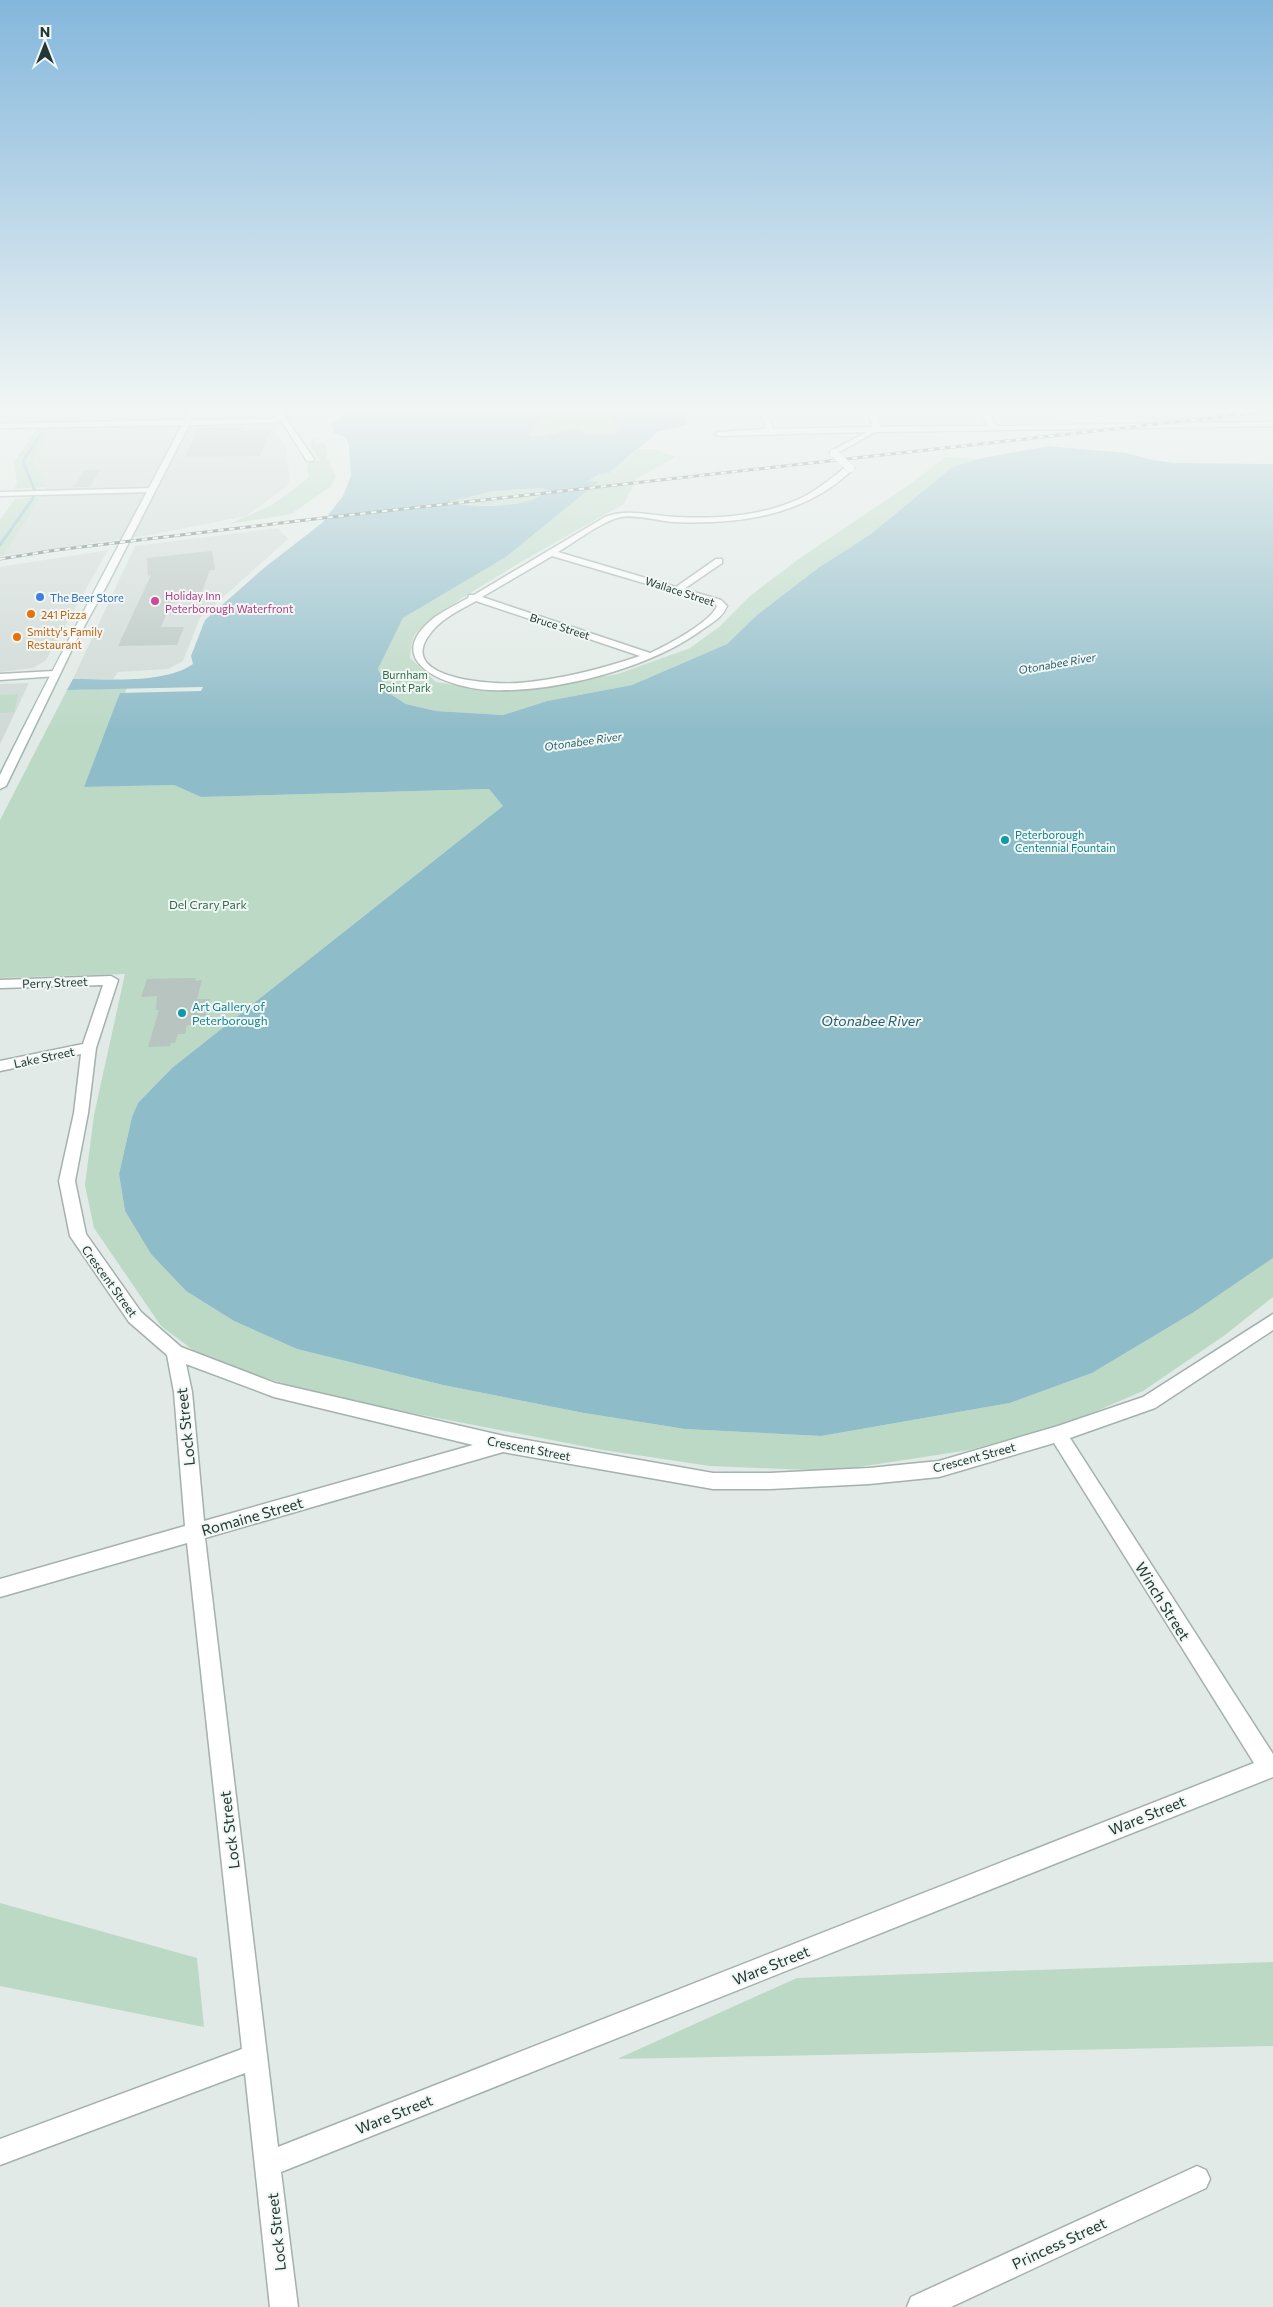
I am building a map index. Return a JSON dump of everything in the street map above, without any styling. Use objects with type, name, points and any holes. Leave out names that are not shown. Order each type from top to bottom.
[{"type":"street","points":[[0,786],[54,674],[137,516]]},
{"type":"street","points":[[617,516],[472,597],[439,619],[419,644],[418,655],[430,670],[446,679],[459,683],[486,686],[526,685],[617,666],[647,655]]},
{"type":"street","points":[[646,516],[712,520],[751,516]]},
{"type":"street","name":"Wallace Street","points":[[551,553],[718,602],[722,606],[719,614],[669,648],[647,655]]},
{"type":"street","points":[[679,590],[719,561]]},
{"type":"street","name":"Bruce Street","points":[[472,597],[647,655]]},
{"type":"street","points":[[0,677],[54,674]]},
{"type":"street","name":"Perry Street","points":[[0,984],[111,980]]},
{"type":"street","name":"Crescent Street","points":[[111,980],[89,1048],[80,1113],[67,1181],[78,1236],[135,1317],[175,1352],[274,1390],[504,1444],[713,1481],[770,1481],[939,1469],[1058,1434],[1149,1403],[1273,1321]]},
{"type":"street","name":"Lake Street","points":[[0,1066],[89,1048]]},
{"type":"street","name":"Lock Street","points":[[175,1352],[182,1392],[195,1532],[284,2307]]},
{"type":"street","name":"Winch Street","points":[[1058,1434],[1271,1767]]},
{"type":"street","name":"Romaine Street","points":[[0,1588],[504,1444]]},
{"type":"street","name":"Ware Street","points":[[269,2164],[1271,1767]]},
{"type":"street","points":[[0,2152],[255,2056]]},
{"type":"street","name":"Princess Street","points":[[921,2307],[1197,2179]]},
{"type":"shaded area","points":[[28,516],[246,516],[150,535],[3,556]]},
{"type":"shaded area","points":[[278,528],[288,539],[200,618],[183,661],[168,669],[118,672],[113,679],[73,679],[135,546]]},
{"type":"shaded area","points":[[108,550],[46,660],[33,668],[0,672],[0,567]]},
{"type":"shaded area","points":[[29,683],[0,744],[0,684]]},
{"type":"green space","points":[[3,516],[29,516],[3,556],[0,556],[0,520]]},
{"type":"green space","points":[[248,516],[281,516],[229,524]]},
{"type":"green space","name":"Burnham Point Park","points":[[556,516],[603,516],[477,588],[425,624],[414,636],[410,658],[436,682],[491,691],[542,686],[618,674],[690,648],[719,627],[750,596],[796,561],[863,516],[893,516],[871,534],[818,568],[757,615],[727,644],[632,685],[547,701],[503,715],[436,711],[406,704],[388,692],[378,669],[403,618],[506,557]]},
{"type":"green space","name":"Del Crary Park","points":[[127,688],[84,787],[174,785],[201,797],[489,789],[503,806],[172,1068],[138,1103],[132,1117],[119,1174],[125,1211],[151,1254],[186,1291],[234,1321],[297,1349],[443,1385],[584,1413],[685,1429],[821,1436],[1010,1403],[1092,1373],[1194,1312],[1273,1258],[1273,1297],[1225,1335],[1143,1391],[1064,1425],[969,1450],[833,1471],[710,1466],[603,1450],[381,1407],[285,1384],[201,1356],[161,1326],[94,1228],[85,1185],[94,1115],[125,974],[0,978],[0,820],[67,690]]},
{"type":"green space","points":[[18,694],[14,712],[0,713],[0,695]]},
{"type":"green space","points":[[0,1903],[197,1958],[204,2027],[0,1986]]},
{"type":"green space","points":[[1273,1962],[1273,2046],[617,2059],[797,1978]]},
{"type":"water","name":"Otonabee River","points":[[328,516],[557,516],[506,557],[403,618],[378,669],[389,693],[406,704],[436,711],[503,715],[547,701],[632,685],[727,644],[757,615],[818,568],[871,534],[893,516],[1273,516],[1273,1258],[1194,1312],[1092,1373],[1010,1403],[821,1436],[685,1429],[584,1413],[443,1385],[297,1349],[234,1321],[186,1291],[151,1254],[125,1211],[119,1174],[132,1117],[138,1103],[172,1068],[503,806],[489,789],[201,797],[174,785],[84,787],[120,693],[201,691],[203,687],[67,690],[73,679],[119,680],[152,678],[167,675],[193,664],[191,656],[205,620],[264,568],[322,523]]},
{"type":"building","name":"Holiday Inn Peterborough Waterfront","points":[[212,551],[215,570],[210,570],[202,592],[176,592],[161,627],[184,627],[177,645],[118,646],[151,575],[148,576],[147,558]]},
{"type":"building","name":"Art Gallery of Peterborough","points":[[196,978],[195,981],[202,980],[197,999],[210,999],[206,1016],[198,1017],[195,1025],[187,1025],[185,1034],[178,1034],[175,1043],[171,1043],[170,1046],[148,1047],[159,1010],[156,1010],[157,996],[141,997],[147,979]]},
{"type":"waterway","points":[[0,545],[21,516]]},
{"type":"railway","points":[[0,559],[56,550],[344,516]]},
{"type":"place","name":"The Beer Store","points":[[40,597]]},
{"type":"place","name":"Holiday Inn Peterborough Waterfront","points":[[155,601]]},
{"type":"place","name":"241 Pizza","points":[[31,614]]},
{"type":"place","name":"Smitty's Family Restaurant","points":[[17,637]]},
{"type":"place","name":"Peterborough Centennial Fountain","points":[[1005,840]]},
{"type":"place","name":"Art Gallery of Peterborough","points":[[182,1013]]}]
